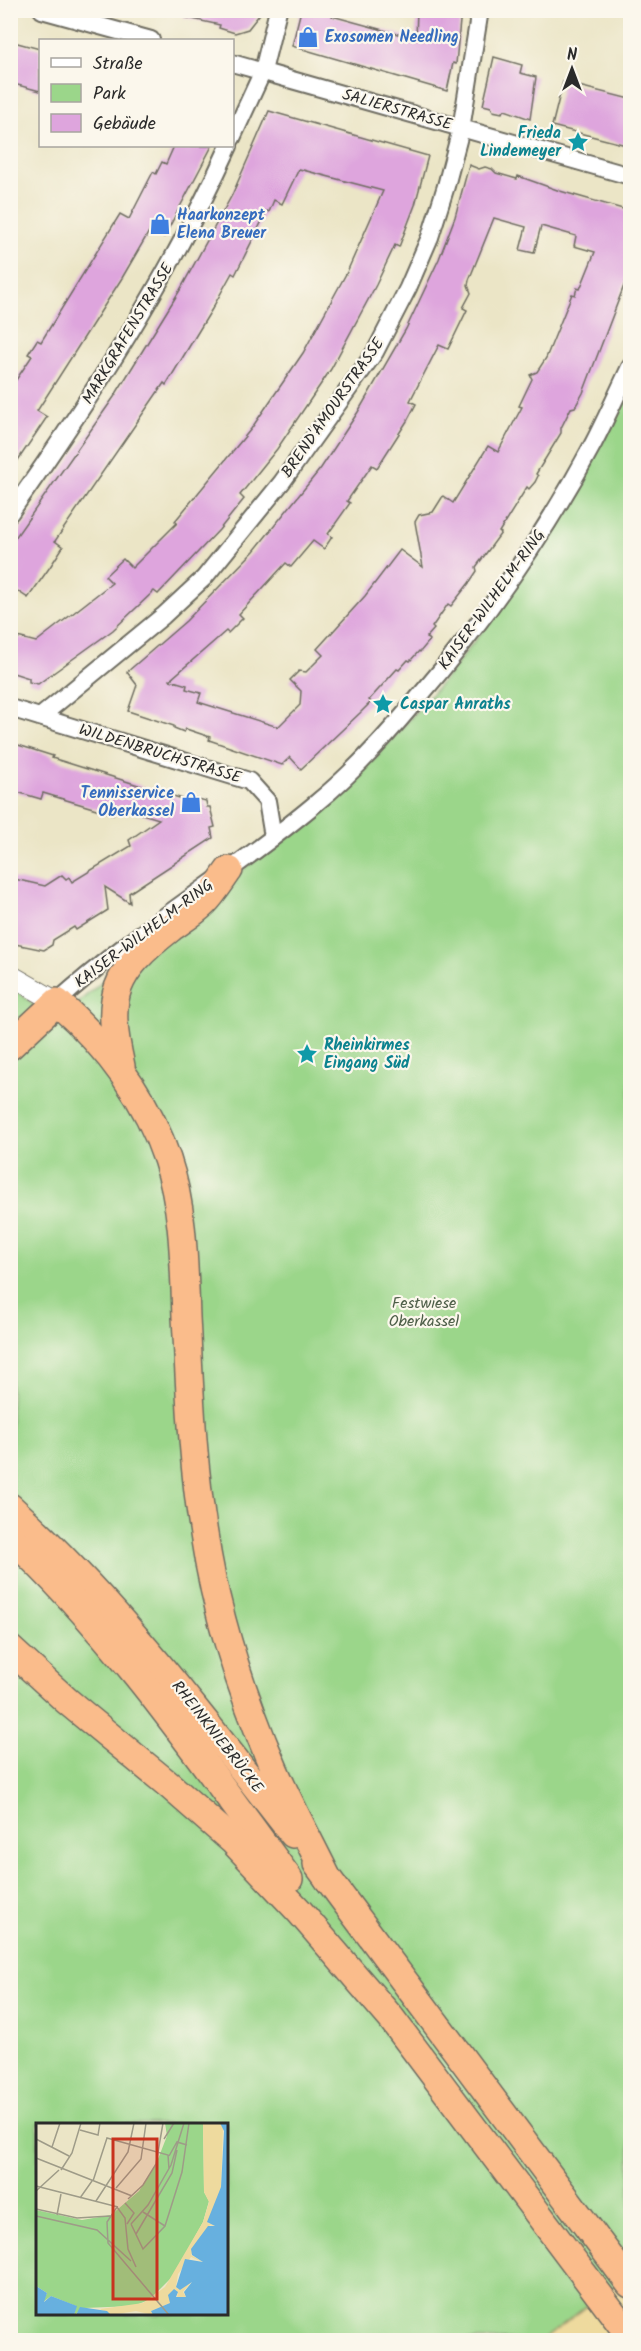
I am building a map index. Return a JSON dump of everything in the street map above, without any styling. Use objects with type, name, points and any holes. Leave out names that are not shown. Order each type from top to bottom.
[{"type":"highway","points":[[122,1070],[112,1019],[117,990],[125,971],[139,955],[204,903],[229,870]]},
{"type":"highway","points":[[10,1046],[57,1002],[84,1026],[122,1070],[149,1117],[167,1159],[182,1237],[192,1443],[204,1535],[219,1609],[240,1678],[274,1770],[328,1879]]},
{"type":"highway","name":"RHEINKNIEBRÜCKE","points":[[10,1507],[45,1538],[108,1605],[184,1695],[328,1879],[630,2283]]},
{"type":"highway","name":"RHEINKNIEBRÜCKE","points":[[10,1537],[89,1618],[166,1712],[391,2018]]},
{"type":"highway","points":[[10,1649],[67,1701],[233,1841],[300,1912],[391,2018],[630,2336]]},
{"type":"street","points":[[42,10],[147,39]]},
{"type":"street","points":[[234,134],[263,71],[278,10]]},
{"type":"street","name":"BREND'AMOURSTRASSE","points":[[40,717],[163,616],[204,578],[276,490],[375,352],[408,288],[430,237],[461,129],[480,10]]},
{"type":"street","name":"SALIERSTRASSE","points":[[234,64],[630,176]]},
{"type":"street","name":"MARKGRAFENSTRASSE","points":[[10,513],[72,426],[130,335],[186,235],[229,147]]},
{"type":"street","name":"KAISER-WILHELM-RING","points":[[57,1002],[79,982],[160,920],[316,804],[371,753],[448,663],[487,611],[548,521],[593,445],[630,367]]},
{"type":"street","name":"WILDENBRUCHSTRASSE","points":[[10,708],[249,782],[267,801],[273,837]]},
{"type":"street","points":[[10,975],[57,1002]]},
{"type":"green space","name":"Festwiese Oberkassel","points":[[630,368],[630,2273],[543,2340],[11,2340],[11,1060],[164,929],[323,809],[377,756],[444,680],[494,616],[549,522]]},
{"type":"green space","points":[[11,987],[35,1005],[11,1033]]},
{"type":"sand","points":[[630,2273],[630,2340],[543,2340]]},
{"type":"building","points":[[184,10],[263,10],[248,29],[235,33],[219,28],[220,25],[183,17]]},
{"type":"building","points":[[301,10],[334,10],[332,16],[416,39],[417,10],[461,10],[456,64],[453,63],[447,91],[292,46]]},
{"type":"building","points":[[10,41],[39,49],[39,91],[10,83]]},
{"type":"building","points":[[494,57],[522,65],[520,73],[536,77],[530,119],[505,110],[502,113],[493,111],[491,107],[483,105]]},
{"type":"building","points":[[563,82],[630,99],[630,146],[552,126]]},
{"type":"building","points":[[269,111],[428,156],[415,205],[399,247],[395,245],[331,369],[277,449],[240,495],[244,499],[219,530],[158,594],[154,591],[113,630],[38,684],[29,682],[29,678],[10,672],[10,635],[36,642],[112,583],[105,576],[123,559],[132,568],[177,523],[175,521],[251,429],[303,353],[347,272],[383,191],[299,169],[282,204],[274,200],[269,212],[267,211],[235,275],[232,273],[166,385],[164,383],[55,541],[63,547],[50,567],[28,598],[10,586],[10,545],[114,397],[180,290],[232,195]]},
{"type":"building","points":[[174,147],[211,147],[164,237],[150,230],[37,411],[47,417],[10,472],[10,389],[32,356],[28,354],[37,340],[41,342],[120,214],[129,219],[153,172],[156,174],[162,162],[166,164]]},
{"type":"building","points":[[469,165],[479,169],[485,167],[492,169],[496,173],[517,179],[518,176],[630,211],[630,270],[583,393],[575,407],[571,408],[561,428],[561,433],[536,474],[538,476],[535,482],[529,489],[527,487],[499,532],[501,533],[476,567],[477,571],[451,606],[448,604],[432,627],[434,629],[426,638],[430,640],[420,652],[399,670],[397,669],[369,700],[371,702],[301,769],[290,757],[282,765],[209,740],[210,737],[186,729],[184,732],[174,726],[128,711],[137,685],[127,672],[186,621],[254,551],[321,468],[358,412],[406,329],[439,259],[455,217]],"holes":[[[494,218],[526,227],[520,250],[534,253],[541,226],[576,236],[574,246],[595,252],[580,289],[577,288],[575,295],[572,294],[546,358],[537,372],[530,375],[532,379],[519,406],[522,407],[498,452],[488,446],[453,503],[443,496],[433,512],[419,515],[415,522],[423,567],[400,550],[365,596],[317,649],[323,655],[306,672],[299,671],[290,680],[301,691],[300,705],[278,727],[198,702],[201,693],[186,689],[187,685],[170,680],[243,618],[239,614],[286,563],[291,567],[313,541],[324,549],[332,537],[328,534],[350,503],[347,501],[372,465],[377,468],[407,421],[416,404],[410,401],[439,345],[448,349],[467,310],[463,308],[471,293],[469,280]]]},
{"type":"building","points":[[15,744],[186,800],[187,796],[206,801],[207,807],[210,807],[215,827],[211,828],[213,838],[129,893],[130,903],[105,887],[108,910],[76,930],[74,927],[53,940],[52,945],[44,950],[10,943],[10,878],[45,886],[62,875],[66,879],[69,877],[72,882],[131,846],[129,840],[159,819],[116,806],[113,814],[43,793],[41,799],[10,790],[10,745]]},
{"type":"place","name":"Exosomen Needling","points":[[308,37]]},
{"type":"place","name":"Frieda Lindemeyer","points":[[578,142]]},
{"type":"place","name":"Haarkonzept Elena Breuer","points":[[160,224]]},
{"type":"place","name":"Caspar Anraths","points":[[383,704]]},
{"type":"place","name":"Tennisservice Oberkassel","points":[[191,802]]},
{"type":"place","name":"Rheinkirmes Eingang Süd","points":[[307,1054]]}]
